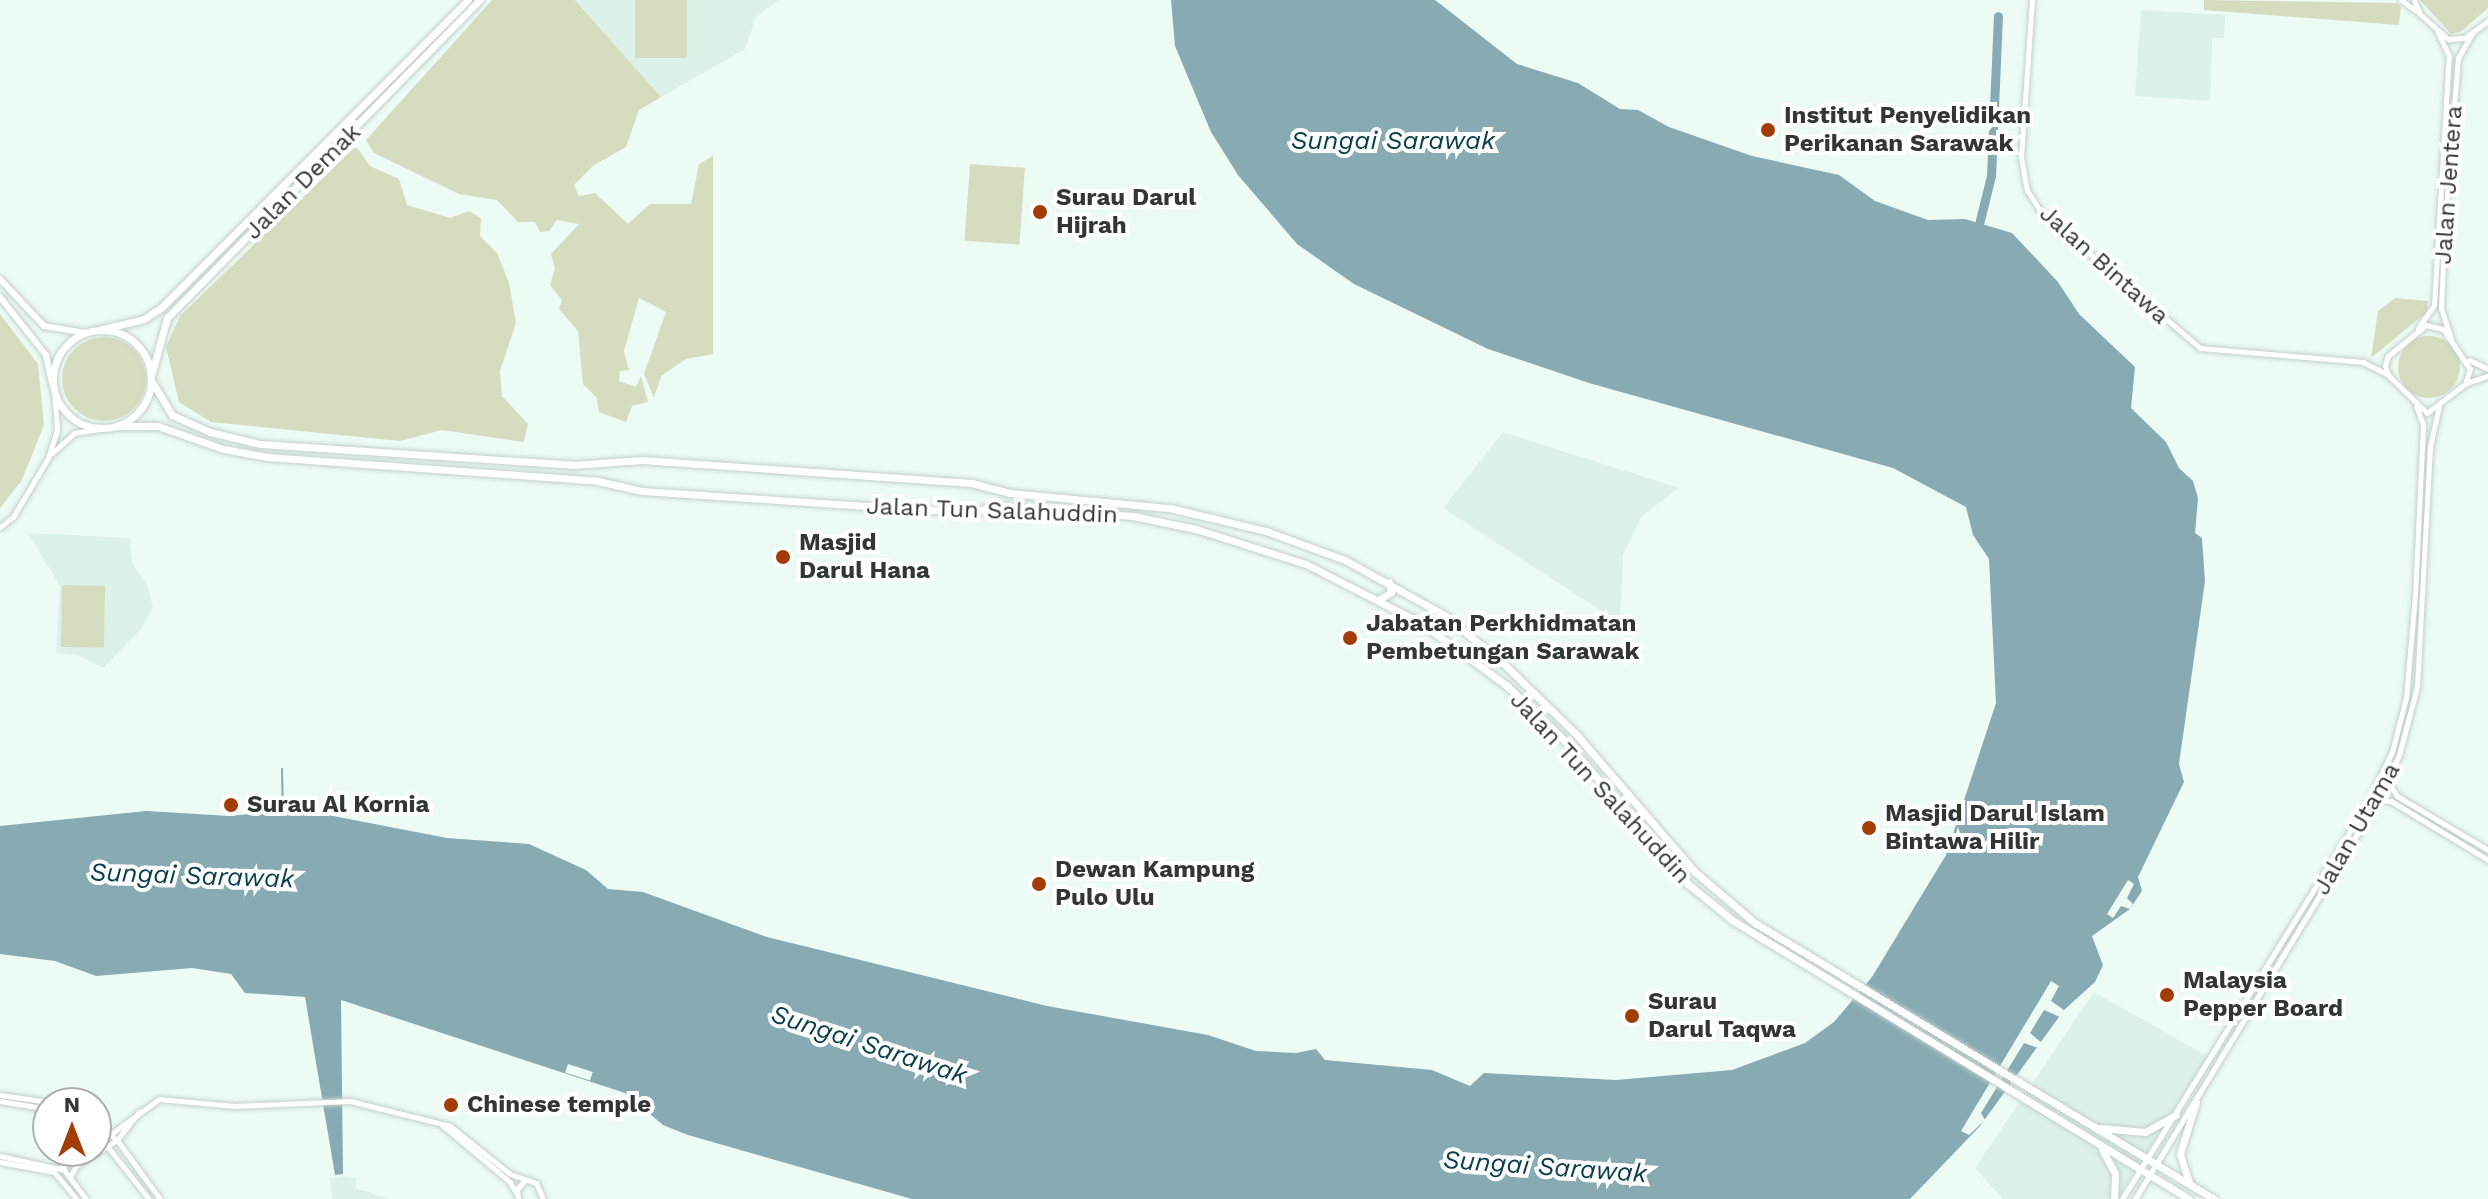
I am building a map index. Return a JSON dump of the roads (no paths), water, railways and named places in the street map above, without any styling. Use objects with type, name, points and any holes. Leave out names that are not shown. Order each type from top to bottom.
[{"type":"highway","name":"Jalan Demak","points":[[99,330],[144,319],[162,307],[468,0]]},
{"type":"highway","name":"Jalan Demak","points":[[151,378],[167,318],[480,0]]},
{"type":"highway","points":[[99,330],[134,343],[151,378],[141,408],[117,426],[106,428],[73,419],[53,387],[60,352],[86,333],[99,330]]},
{"type":"highway","name":"Jalan Tun Salahuddin","points":[[151,378],[172,415],[210,432],[260,444],[573,465],[642,460],[971,483],[1010,493],[1139,503],[1266,531],[1389,582],[1446,616],[1506,666],[1576,734],[1710,887],[1755,923],[2214,1199]]},
{"type":"highway","name":"Jalan Tun Salahuddin","points":[[117,426],[158,426],[223,449],[267,457],[598,481],[642,491],[972,512],[998,506],[1133,516],[1263,549],[1380,599],[1462,651],[1529,705],[1688,884],[1732,920],[2189,1199]]},
{"type":"highway","points":[[1380,599],[1391,592],[1389,582]]},
{"type":"highway","points":[[2194,1187],[2183,1175],[2180,1159],[2196,1102]]},
{"type":"highway","points":[[2094,1127],[2145,1132],[2176,1115]]},
{"type":"highway","points":[[2100,1145],[2115,1173],[2114,1199]]},
{"type":"main road","points":[[0,279],[44,326],[86,333]]},
{"type":"main road","points":[[0,297],[46,355],[53,387]]},
{"type":"street","name":"Jalan Bintawa","points":[[2032,0],[2021,157],[2027,190],[2041,212],[2200,348],[2371,364]]},
{"type":"street","points":[[2401,0],[2438,32],[2456,40],[2488,21]]},
{"type":"street","points":[[2414,0],[2420,14]]},
{"type":"street","name":"Jalan Jentera","points":[[2418,328],[2434,305],[2449,56],[2438,32]]},
{"type":"street","name":"Jalan Jentera","points":[[2451,339],[2441,309],[2445,219],[2458,58],[2473,32]]},
{"type":"street","points":[[2371,364],[2388,356],[2418,328],[2438,326],[2468,359],[2488,369]]},
{"type":"street","points":[[2388,356],[2388,375]]},
{"type":"street","points":[[2465,384],[2468,359]]},
{"type":"street","points":[[2371,364],[2388,375],[2416,406],[2427,413],[2465,384],[2488,376]]},
{"type":"street","points":[[0,527],[13,517],[48,458],[57,430],[53,387]]},
{"type":"street","name":"Jalan Utama","points":[[2122,1199],[2378,785],[2396,739],[2406,698],[2415,596],[2423,424],[2416,406]]},
{"type":"street","name":"Jalan Utama","points":[[2135,1199],[2388,781],[2415,700],[2432,422],[2439,406]]},
{"type":"street","points":[[48,458],[74,433],[106,428]]},
{"type":"street","points":[[2388,781],[2397,796],[2488,850]]},
{"type":"street","points":[[2378,800],[2391,801],[2488,860]]},
{"type":"street","points":[[0,1095],[32,1100]]},
{"type":"street","points":[[160,1199],[112,1134],[142,1108],[159,1099],[235,1106],[346,1101],[442,1125],[526,1180],[536,1183],[543,1199]]},
{"type":"street","points":[[0,1101],[32,1106]]},
{"type":"street","points":[[112,1141],[117,1140],[142,1108]]},
{"type":"street","points":[[442,1125],[510,1182],[517,1196]]},
{"type":"street","points":[[112,1149],[149,1199]]},
{"type":"street","points":[[0,1156],[60,1168],[71,1175],[86,1199]]},
{"type":"street","points":[[0,1162],[54,1172],[77,1199]]},
{"type":"street","points":[[71,1175],[75,1167]]},
{"type":"street","points":[[517,1196],[526,1180]]},
{"type":"water","name":"Sungai Sarawak","points":[[1171,0],[1435,0],[1517,64],[1578,83],[1620,109],[1638,110],[1669,127],[1752,156],[1839,175],[1875,201],[1928,220],[1965,219],[2012,233],[2058,282],[2079,314],[2135,367],[2131,408],[2166,442],[2179,468],[2193,481],[2198,498],[2195,533],[2202,538],[2205,581],[2179,764],[2184,782],[2138,877],[2142,891],[2130,909],[2092,936],[2103,965],[2095,982],[2064,1010],[1980,1126],[1910,1199],[912,1199],[688,1135],[663,1125],[625,1093],[341,1000],[343,1174],[335,1175],[305,997],[245,993],[231,974],[192,968],[96,976],[55,961],[0,954],[0,826],[146,811],[230,816],[297,809],[447,838],[529,844],[586,870],[608,889],[643,892],[767,937],[1047,1006],[1208,1035],[1256,1051],[1296,1053],[1316,1049],[1325,1060],[1432,1070],[1470,1086],[1484,1073],[1616,1080],[1732,1070],[1805,1043],[1834,1022],[1872,977],[1946,855],[1996,703],[1989,559],[1973,535],[1966,507],[1893,468],[1589,383],[1488,349],[1354,284],[1297,244],[1238,175],[1211,132],[1175,46]]},
{"type":"waterway","points":[[1977,232],[1991,176],[1998,16]]},
{"type":"waterway","points":[[282,769],[283,815]]},
{"type":"place","name":"Institut Penyelidikan Perikanan Sarawak","points":[[1768,130]]},
{"type":"place","name":"Surau Darul Hijrah","points":[[1040,212]]},
{"type":"place","name":"Masjid Darul Hana","points":[[783,557]]},
{"type":"place","name":"Jabatan Perkhidmatan Pembetungan Sarawak","points":[[1350,638]]},
{"type":"place","name":"Surau Al Kornia","points":[[231,805]]},
{"type":"place","name":"Masjid Darul Islam Bintawa Hilir","points":[[1869,828]]},
{"type":"place","name":"Dewan Kampung Pulo Ulu","points":[[1039,884]]},
{"type":"place","name":"Malaysia Pepper Board","points":[[2167,995]]},
{"type":"place","name":"Surau Darul Taqwa","points":[[1632,1016]]},
{"type":"place","name":"Chinese temple","points":[[451,1105]]}]
